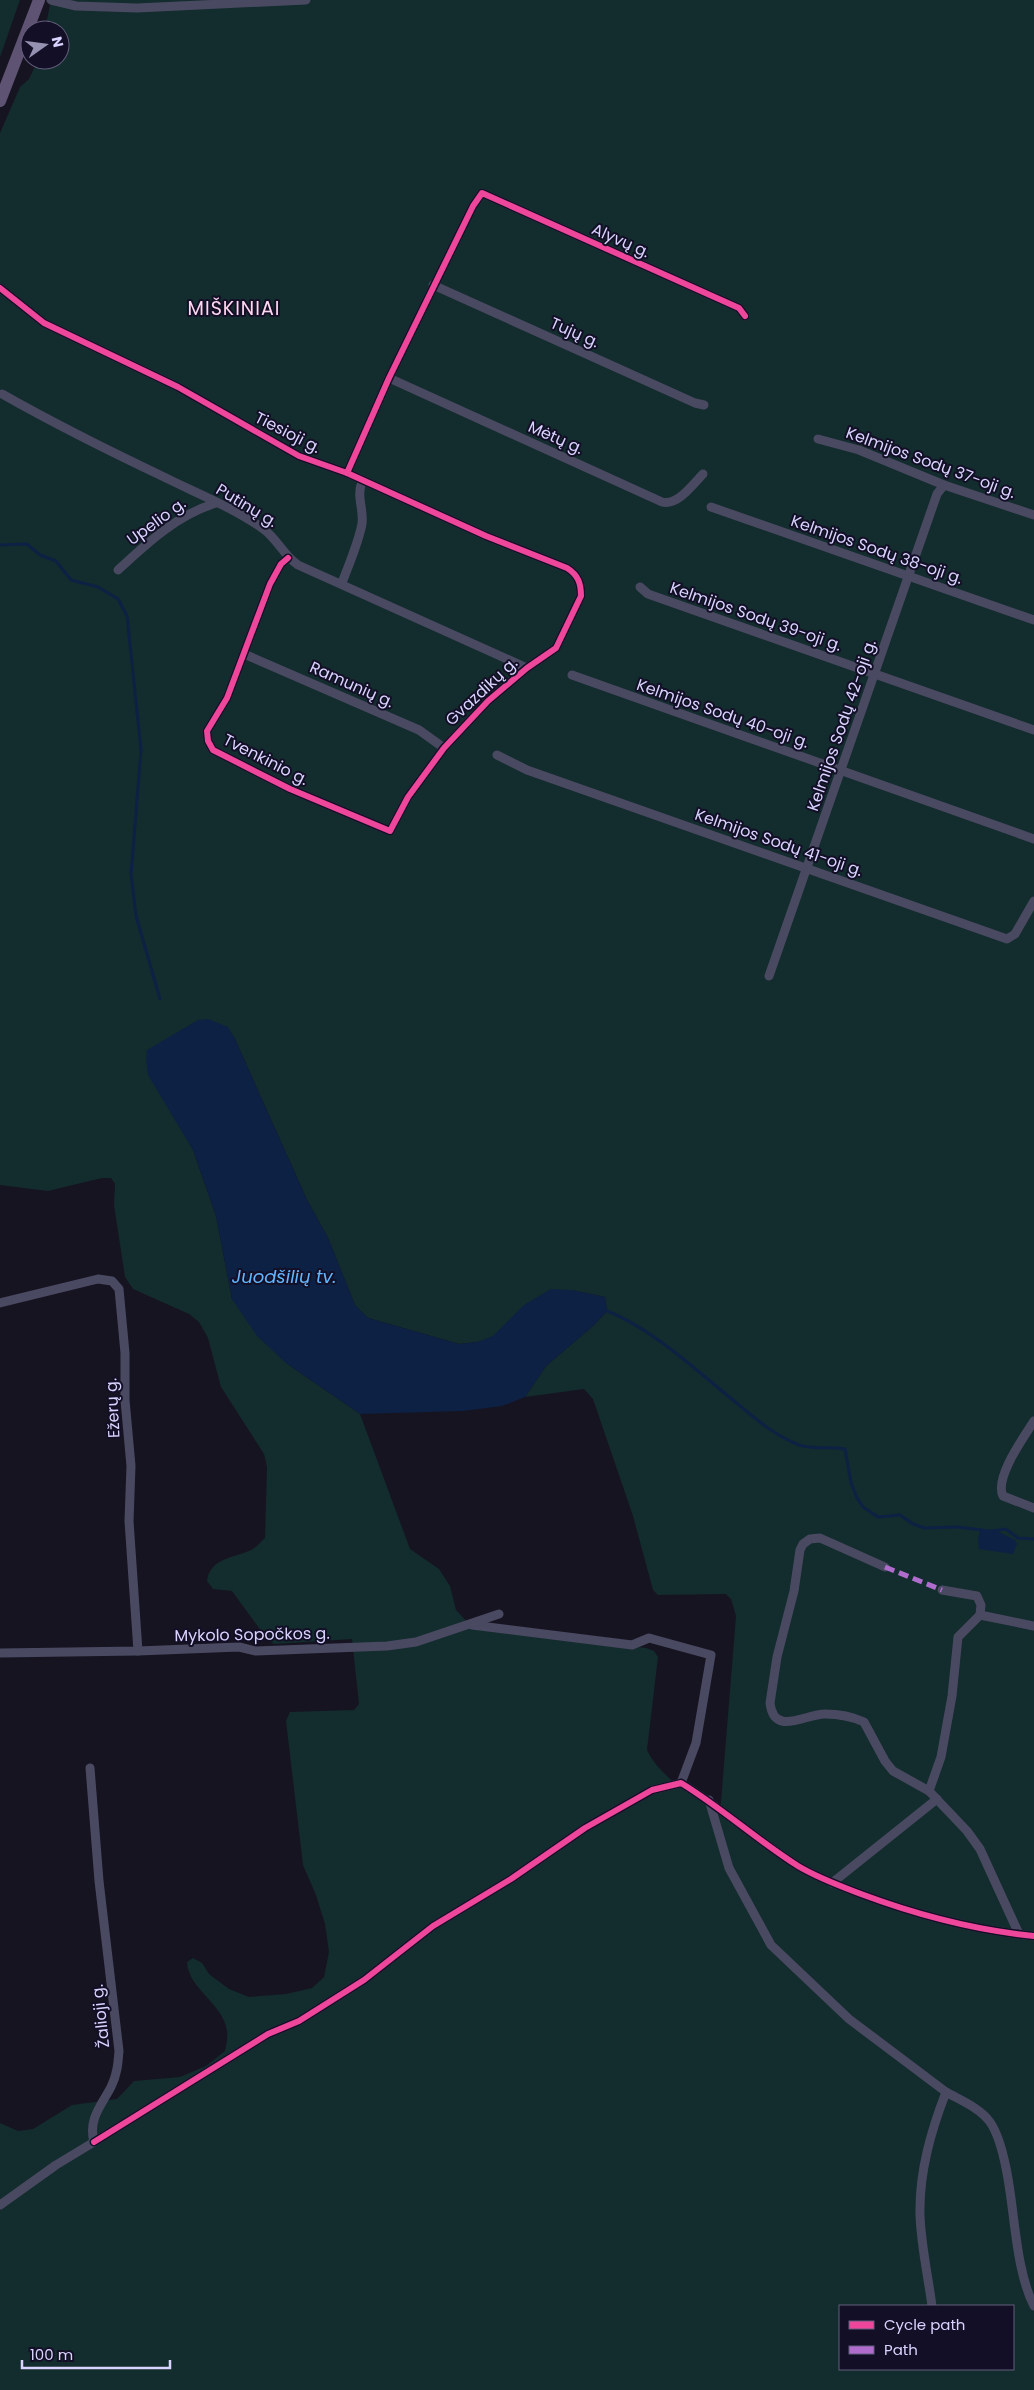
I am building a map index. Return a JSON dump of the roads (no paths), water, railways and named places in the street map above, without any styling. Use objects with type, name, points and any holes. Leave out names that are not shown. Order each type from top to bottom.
[{"type":"main road","points":[[0,101],[4,81],[38,0]]},
{"type":"street","points":[[52,0],[63,1],[76,6],[137,8],[207,2],[306,0]]},
{"type":"street","name":"Alyvų g.","points":[[433,285],[473,206],[482,193],[739,308],[745,316]]},
{"type":"street","points":[[347,473],[388,378],[433,285]]},
{"type":"street","name":"Tujų g.","points":[[433,285],[695,403],[704,405]]},
{"type":"street","name":"Tiesioji g.","points":[[0,288],[25,310],[59,331],[178,387],[299,456],[347,473],[362,482],[486,536],[567,568],[576,575]]},
{"type":"street","name":"Mėtų g.","points":[[388,378],[662,502],[675,501],[703,474]]},
{"type":"street","name":"Putinų g.","points":[[2,394],[64,429],[261,527],[274,538],[288,558],[298,565],[342,583],[527,668]]},
{"type":"street","name":"Kelmijos Sodų 37-oji g.","points":[[818,439],[859,450],[944,485],[1034,515]]},
{"type":"street","points":[[342,583],[360,534],[362,521],[360,488],[362,482]]},
{"type":"street","name":"Kelmijos Sodų 42-oji g.","points":[[769,976],[876,674],[937,494],[944,485]]},
{"type":"street","name":"Upelio g.","points":[[118,570],[146,544],[196,509],[216,503]]},
{"type":"street","name":"Kelmijos Sodų 38-oji g.","points":[[711,507],[1034,620]]},
{"type":"street","name":"Tvenkinio g.","points":[[288,558],[281,564],[270,584],[227,698],[207,731],[210,746],[214,750],[290,789],[390,831]]},
{"type":"street","name":"Gvazdikų g.","points":[[390,831],[408,797],[444,748],[488,701],[527,668],[556,648],[566,632],[581,596],[581,588],[576,575]]},
{"type":"street","name":"Kelmijos Sodų 39-oji g.","points":[[640,587],[648,594],[1034,730]]},
{"type":"street","name":"Ramunių g.","points":[[244,654],[419,730],[444,748]]},
{"type":"street","name":"Kelmijos Sodų 40-oji g.","points":[[572,675],[1034,839]]},
{"type":"street","name":"Kelmijos Sodų 41-oji g.","points":[[497,755],[527,770],[1007,939],[1015,934],[1034,902]]},
{"type":"street","name":"Ežerų g.","points":[[0,1303],[98,1279],[112,1281],[119,1289],[125,1353],[125,1400],[131,1466],[129,1521],[138,1651]]},
{"type":"street","points":[[1034,1421],[1014,1452],[1001,1488],[1003,1496],[1034,1508]]},
{"type":"street","points":[[885,1567],[820,1538],[810,1539],[803,1544],[798,1558],[794,1591],[778,1657],[771,1710],[773,1715],[782,1721],[798,1720],[826,1714],[864,1722],[885,1761],[893,1771],[929,1790],[967,1831],[980,1849],[1020,1934]]},
{"type":"street","points":[[929,1790],[941,1757],[952,1696],[958,1636],[980,1615],[981,1605],[976,1596],[942,1590]]},
{"type":"street","name":"Mykolo Sopočkos g.","points":[[0,1653],[239,1647],[256,1650],[387,1646],[416,1642],[499,1614]]},
{"type":"street","points":[[980,1615],[1034,1626]]},
{"type":"street","points":[[469,1624],[632,1645],[649,1638],[711,1655],[696,1743],[681,1782]]},
{"type":"street","name":"Žalioji g.","points":[[90,1768],[99,1881],[119,2051],[118,2067],[112,2086],[95,2113],[92,2126],[94,2142]]},
{"type":"street","points":[[0,2205],[56,2165],[268,2034],[299,2021],[364,1980],[432,1926],[511,1879],[585,1828],[652,1790],[681,1782],[709,1800],[799,1867],[832,1883],[911,1912],[1000,1933],[1034,1936]]},
{"type":"street","points":[[832,1883],[937,1799]]},
{"type":"street","points":[[709,1800],[729,1868],[771,1945],[849,2019],[946,2092],[977,2110],[989,2121],[997,2134],[1009,2182],[1024,2277],[1028,2295],[1034,2306]]},
{"type":"street","points":[[932,2305],[920,2215],[921,2192],[931,2129],[946,2092]]},
{"type":"water","name":"Juodšilių tv.","points":[[208,1019],[228,1027],[234,1037],[307,1200],[328,1238],[355,1305],[368,1318],[459,1344],[478,1342],[493,1336],[524,1305],[551,1289],[571,1290],[605,1297],[607,1311],[593,1326],[546,1366],[525,1397],[502,1406],[463,1411],[360,1414],[286,1363],[257,1336],[232,1299],[216,1216],[193,1150],[148,1075],[147,1050],[198,1020]]},
{"type":"water","points":[[980,1530],[995,1530],[1015,1540],[1017,1544],[1013,1554],[979,1549],[978,1539]]},
{"type":"waterway","points":[[0,545],[27,544],[40,555],[56,561],[71,580],[98,587],[118,599],[127,616],[141,750],[131,874],[136,916],[160,999]]},
{"type":"waterway","points":[[605,1310],[641,1328],[658,1340],[775,1433],[799,1445],[816,1448],[845,1449],[851,1483],[857,1498],[863,1507],[878,1517],[900,1515],[913,1524],[925,1528],[957,1527],[983,1530]]},
{"type":"waterway","points":[[992,1531],[1006,1529],[1018,1538],[1034,1539]]},
{"type":"district","name":"MIŠKINIAI","points":[[234,308]]}]
